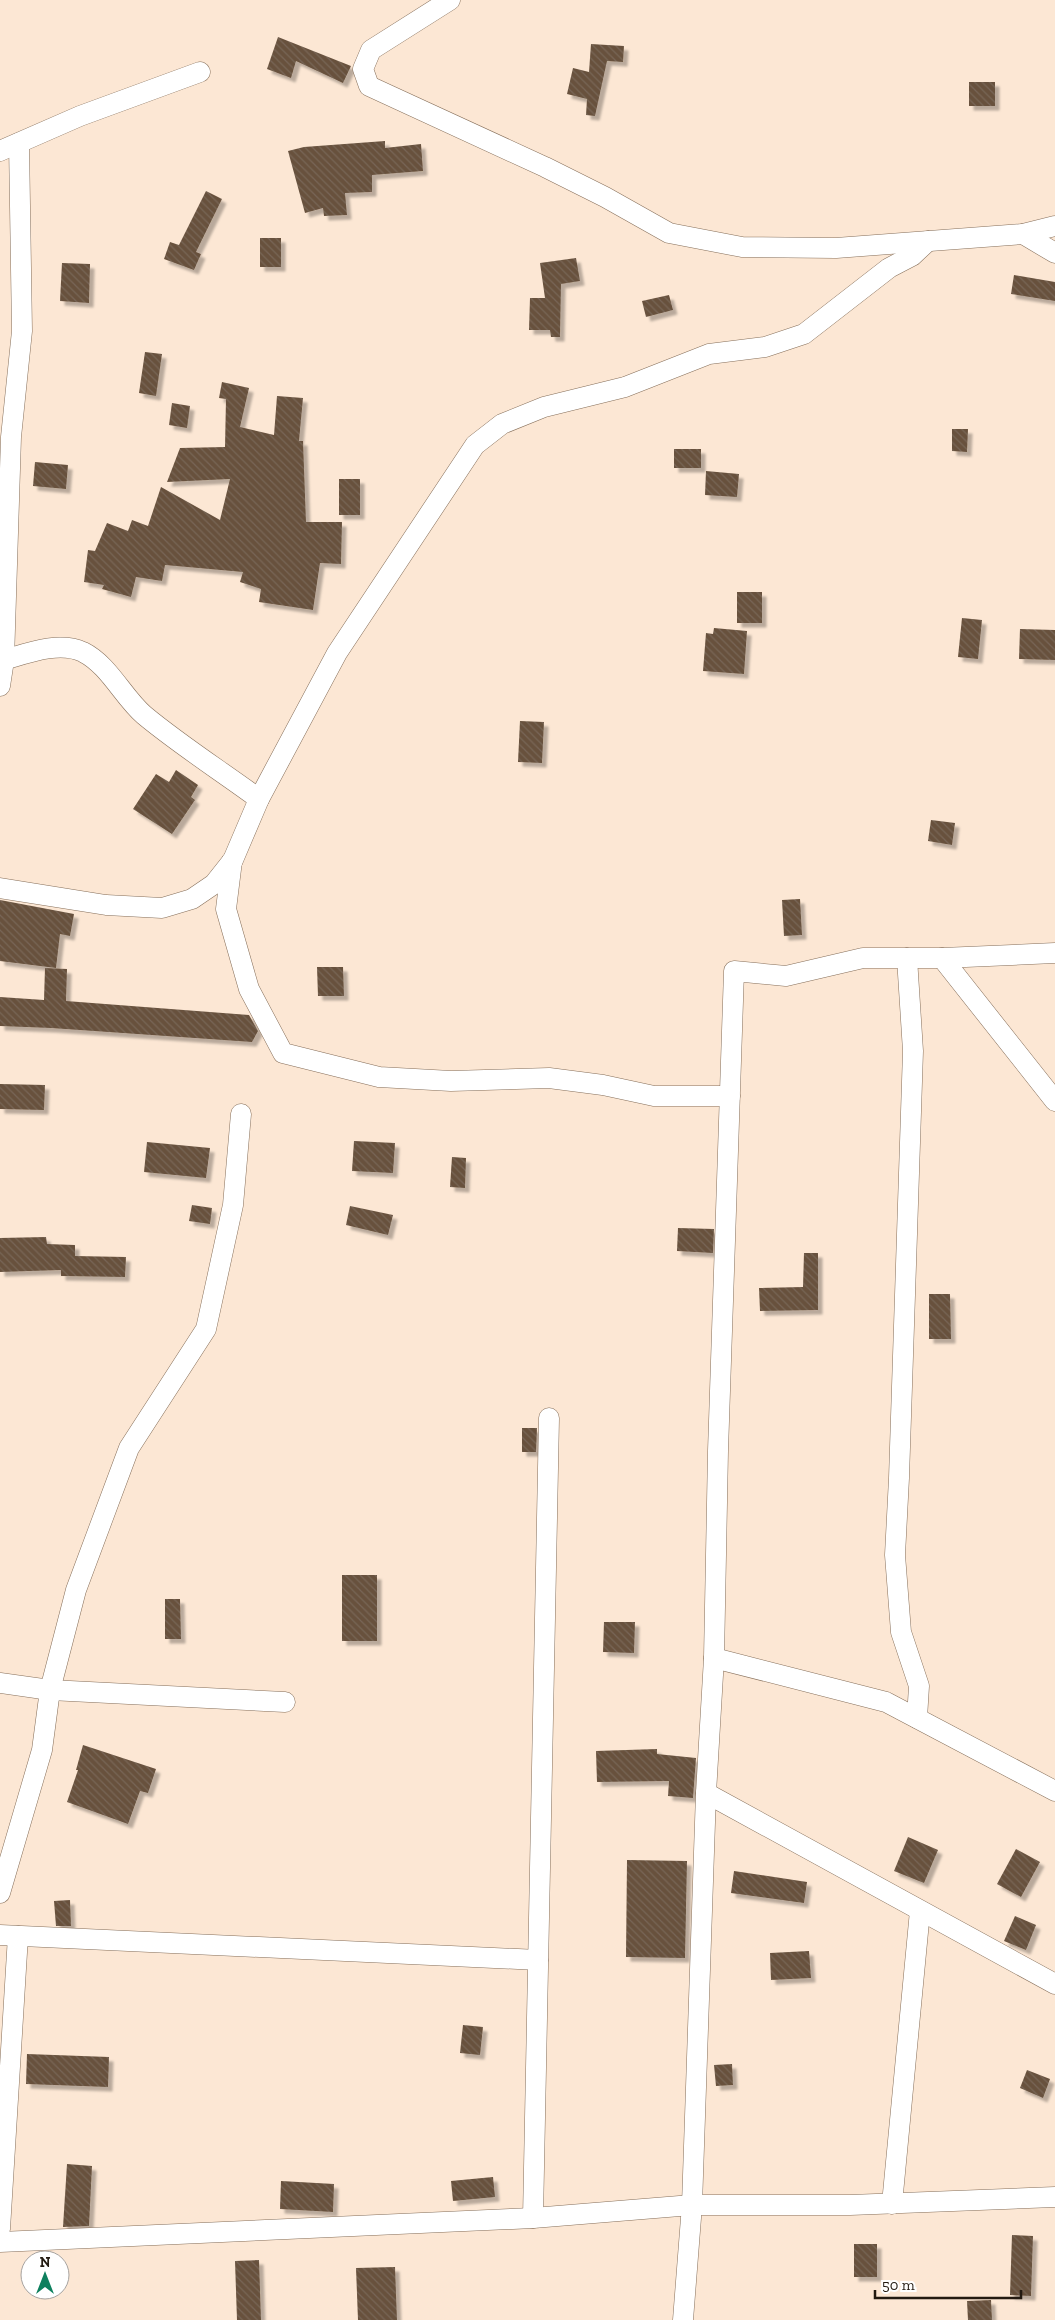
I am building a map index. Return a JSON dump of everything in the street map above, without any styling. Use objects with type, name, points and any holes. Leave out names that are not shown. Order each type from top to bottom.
[{"type":"street","points":[[450,0],[371,50],[363,69],[369,86],[554,171],[605,196],[669,233],[742,247],[836,248],[1024,234],[1055,226]]},
{"type":"street","points":[[0,151],[80,116],[200,72]]},
{"type":"street","points":[[0,686],[4,660],[11,436],[22,331],[19,143]]},
{"type":"street","points":[[1024,234],[1055,253]]},
{"type":"street","points":[[730,1096],[654,1096],[604,1085],[549,1078],[451,1081],[379,1077],[283,1053],[248,989],[226,909],[233,860],[259,799],[337,653],[475,445],[502,424],[544,407],[625,387],[709,354],[765,347],[804,334],[889,268],[912,256],[928,241]]},
{"type":"street","points":[[4,660],[36,650],[63,648],[82,652],[99,664],[143,714],[259,799]]},
{"type":"street","points":[[0,888],[106,905],[162,908],[192,899],[214,884],[233,860]]},
{"type":"street","points":[[683,2320],[692,2204],[706,1793],[714,1658],[718,1451],[734,972],[786,976],[863,958],[942,958],[1055,953]]},
{"type":"street","points":[[907,958],[913,1051],[900,1478],[895,1555],[901,1632],[918,1686],[917,1718]]},
{"type":"street","points":[[942,958],[1055,1101]]},
{"type":"street","points":[[0,1893],[42,1750],[50,1690],[76,1590],[129,1448],[206,1329],[233,1205],[241,1114]]},
{"type":"street","points":[[533,2218],[549,1418]]},
{"type":"street","points":[[714,1658],[886,1702],[1055,1791]]},
{"type":"street","points":[[0,1683],[50,1690],[286,1702]]},
{"type":"street","points":[[706,1793],[1055,1984]]},
{"type":"street","points":[[892,2204],[920,1910]]},
{"type":"street","points":[[0,2229],[9,1935],[538,1960]]},
{"type":"street","points":[[0,2242],[533,2218],[692,2204],[892,2204],[1055,2197]]},
{"type":"building","points":[[278,37],[351,66],[343,83],[296,61],[291,78],[267,69]]},
{"type":"building","points":[[591,44],[624,46],[623,62],[607,61],[595,116],[586,115],[587,99],[567,94],[573,68],[589,72]]},
{"type":"building","points":[[969,82],[995,82],[995,106],[969,106]]},
{"type":"building","points":[[385,141],[385,148],[421,144],[423,171],[372,175],[372,192],[345,193],[347,215],[324,216],[323,208],[305,213],[288,151],[304,147]]},
{"type":"building","points":[[206,191],[222,199],[196,252],[201,254],[194,270],[164,259],[170,242],[179,245]]},
{"type":"building","points":[[260,238],[281,238],[281,267],[260,267]]},
{"type":"building","points":[[576,258],[580,281],[561,284],[560,337],[551,337],[550,330],[529,330],[530,298],[545,298],[540,263]]},
{"type":"building","points":[[62,263],[90,264],[89,303],[60,301]]},
{"type":"building","points":[[1014,275],[1055,282],[1055,301],[1011,294]]},
{"type":"building","points":[[669,295],[673,310],[646,317],[642,301]]},
{"type":"building","points":[[145,352],[162,354],[156,396],[139,393]]},
{"type":"building","points":[[222,382],[249,388],[240,427],[274,435],[277,396],[303,398],[299,441],[303,441],[306,522],[342,522],[341,564],[320,563],[313,610],[259,602],[261,589],[240,582],[243,572],[165,565],[162,581],[136,577],[131,597],[102,589],[104,585],[84,582],[88,550],[95,551],[107,523],[128,531],[132,520],[148,526],[161,487],[220,520],[230,479],[167,482],[180,448],[225,447],[226,399],[219,398]]},
{"type":"building","points":[[172,403],[190,406],[187,428],[169,425]]},
{"type":"building","points":[[952,429],[968,429],[967,452],[952,451]]},
{"type":"building","points":[[674,449],[701,449],[701,468],[674,468]]},
{"type":"building","points":[[35,462],[68,465],[66,489],[33,486]]},
{"type":"building","points":[[706,471],[739,474],[737,497],[705,495]]},
{"type":"building","points":[[339,479],[360,479],[360,515],[339,515]]},
{"type":"building","points":[[737,592],[762,592],[762,623],[737,623]]},
{"type":"building","points":[[962,618],[982,620],[978,659],[958,657]]},
{"type":"building","points":[[714,628],[747,631],[744,674],[703,671],[706,633],[713,634]]},
{"type":"building","points":[[1020,629],[1055,630],[1055,660],[1019,659]]},
{"type":"building","points":[[520,721],[544,722],[542,763],[518,762]]},
{"type":"building","points":[[176,770],[198,785],[191,797],[195,800],[172,834],[133,809],[156,774],[169,782]]},
{"type":"building","points":[[931,820],[955,823],[952,845],[928,841]]},
{"type":"building","points":[[800,899],[802,935],[784,936],[782,900]]},
{"type":"building","points":[[0,900],[74,914],[70,936],[60,934],[56,968],[0,961]]},
{"type":"building","points":[[317,967],[343,967],[344,996],[318,996]]},
{"type":"building","points":[[45,968],[67,969],[66,1001],[249,1015],[258,1031],[252,1042],[0,1026],[0,997],[44,1000]]},
{"type":"building","points":[[0,1084],[45,1085],[44,1110],[0,1109]]},
{"type":"building","points":[[354,1141],[395,1143],[393,1173],[352,1171]]},
{"type":"building","points":[[147,1142],[210,1148],[206,1178],[144,1172]]},
{"type":"building","points":[[452,1157],[466,1158],[465,1188],[450,1187]]},
{"type":"building","points":[[192,1205],[212,1208],[210,1224],[189,1221]]},
{"type":"building","points":[[350,1206],[393,1215],[388,1235],[346,1225]]},
{"type":"building","points":[[678,1228],[714,1229],[713,1253],[677,1251]]},
{"type":"building","points":[[46,1237],[47,1244],[75,1245],[75,1256],[126,1257],[125,1277],[61,1276],[61,1270],[0,1272],[0,1238]]},
{"type":"building","points":[[804,1253],[818,1253],[818,1310],[760,1311],[759,1288],[803,1287]]},
{"type":"building","points":[[929,1294],[950,1294],[951,1339],[929,1339]]},
{"type":"building","points":[[522,1428],[537,1428],[536,1452],[522,1452]]},
{"type":"building","points":[[342,1575],[377,1575],[377,1641],[342,1641]]},
{"type":"building","points":[[165,1599],[180,1599],[181,1639],[165,1639]]},
{"type":"building","points":[[604,1622],[635,1622],[634,1653],[603,1652]]},
{"type":"building","points":[[83,1745],[156,1769],[148,1793],[140,1791],[128,1824],[67,1802],[78,1770],[76,1770]]},
{"type":"building","points":[[657,1749],[657,1754],[696,1758],[693,1798],[668,1796],[669,1781],[597,1782],[596,1751]]},
{"type":"building","points":[[908,1837],[938,1850],[924,1883],[894,1871]]},
{"type":"building","points":[[1016,1849],[1040,1862],[1021,1897],[997,1884]]},
{"type":"building","points":[[627,1860],[687,1861],[685,1958],[626,1957]]},
{"type":"building","points":[[734,1871],[807,1882],[804,1903],[731,1893]]},
{"type":"building","points":[[70,1900],[71,1926],[56,1926],[54,1901]]},
{"type":"building","points":[[1015,1916],[1036,1925],[1026,1950],[1004,1941]]},
{"type":"building","points":[[809,1951],[811,1978],[771,1980],[770,1953]]},
{"type":"building","points":[[463,2025],[483,2027],[480,2055],[460,2053]]},
{"type":"building","points":[[27,2054],[109,2057],[108,2087],[26,2084]]},
{"type":"building","points":[[732,2064],[733,2085],[716,2086],[714,2065]]},
{"type":"building","points":[[1027,2070],[1050,2079],[1043,2098],[1020,2088]]},
{"type":"building","points":[[67,2164],[92,2166],[89,2226],[63,2227]]},
{"type":"building","points":[[493,2177],[495,2197],[453,2201],[451,2181]]},
{"type":"building","points":[[281,2181],[334,2184],[333,2212],[280,2209]]},
{"type":"building","points":[[1012,2235],[1033,2236],[1031,2296],[1010,2295]]},
{"type":"building","points":[[854,2244],[877,2244],[877,2277],[854,2277]]},
{"type":"building","points":[[259,2260],[261,2320],[237,2320],[235,2261]]},
{"type":"building","points":[[395,2267],[397,2320],[358,2320],[356,2268]]},
{"type":"building","points":[[991,2300],[992,2320],[968,2320],[967,2301]]}]
